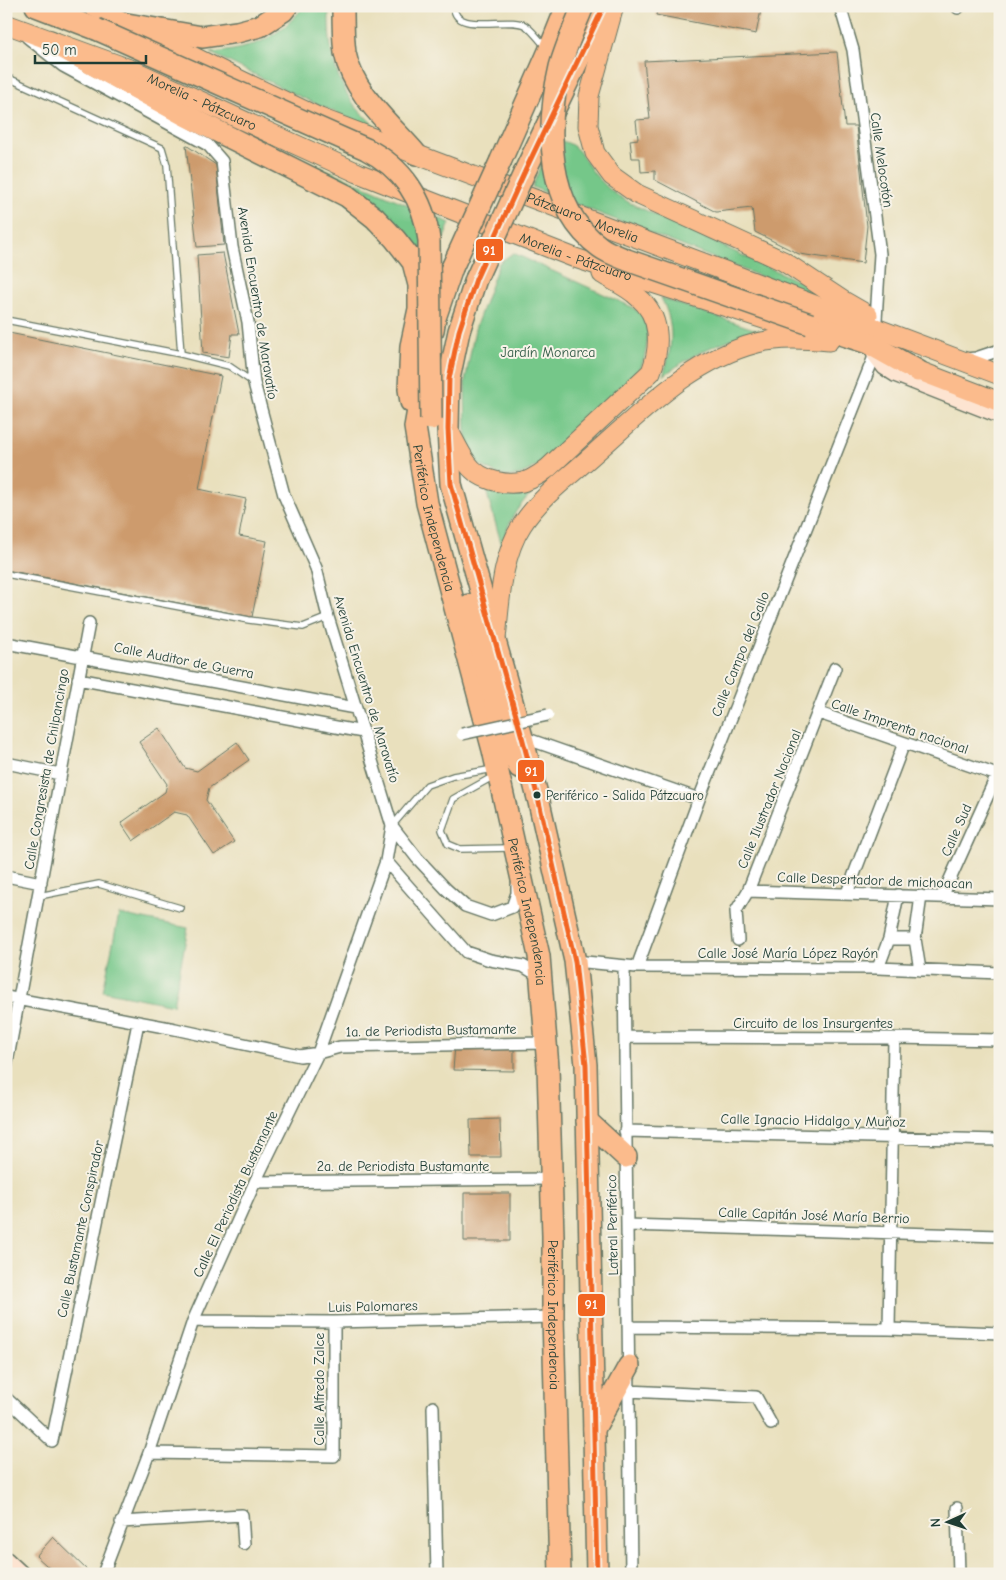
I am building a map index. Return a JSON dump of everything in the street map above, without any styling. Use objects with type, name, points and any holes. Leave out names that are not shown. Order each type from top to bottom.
[{"type":"highway","points":[[36,6],[96,29],[366,149],[387,162],[404,177],[419,201],[426,221],[429,240],[432,452],[446,516],[505,736],[529,788],[539,802]]},
{"type":"highway","points":[[127,24],[202,37],[237,32],[260,26],[287,6]]},
{"type":"highway","points":[[343,6],[345,54],[356,81],[370,103],[416,154]]},
{"type":"highway","points":[[549,51],[567,6]]},
{"type":"highway","points":[[583,6],[560,66],[552,130],[558,184],[566,204],[579,226],[602,248],[627,260],[868,343],[918,371]]},
{"type":"highway","name":"Periférico Independencia","points":[[597,1574],[586,1065],[575,961],[539,802],[496,640],[451,484],[431,425],[450,379],[460,331],[476,279],[604,6]]},
{"type":"highway","points":[[50,41],[183,114],[347,196],[382,225],[413,262],[419,285],[419,309],[411,346],[409,389],[431,425]]},
{"type":"highway","name":"Periférico Independencia","points":[[549,51],[452,268],[435,318],[427,503],[498,771],[539,956],[548,1067],[560,1574]]},
{"type":"highway","points":[[587,1121],[626,1157]]},
{"type":"highway","points":[[594,1430],[629,1366]]},
{"type":"main road","name":"Pátzcuaro - Morelia","points":[[92,6],[320,118],[1000,375]]},
{"type":"main road","points":[[614,6],[589,96],[588,126],[595,153],[612,176],[636,194],[783,261],[842,300],[916,343]]},
{"type":"main road","name":"Morelia - Pátzcuaro","points":[[11,26],[135,71],[358,173],[575,258],[875,354],[1000,402]]},
{"type":"main road","points":[[431,425],[468,465],[481,476],[511,484],[530,479],[548,468],[651,372],[657,357],[658,337],[653,316],[639,297],[575,258]]},
{"type":"main road","points":[[496,640],[502,590],[509,554],[522,526],[547,496],[657,398],[696,368],[729,352],[758,343],[794,338],[829,340]]},
{"type":"street","name":"Calle Melocotón","points":[[840,6],[853,50],[880,254],[876,320]]},
{"type":"street","name":"Avenida Encuentro de Maravatío","points":[[11,26],[63,66],[208,146],[222,161],[232,247],[248,322],[254,383],[284,494],[316,568],[328,617],[392,826]]},
{"type":"street","points":[[961,360],[976,358],[1000,350]]},
{"type":"street","points":[[875,354],[885,367],[896,374],[1000,414]]},
{"type":"street","name":"Calle Campo del Gallo","points":[[637,966],[699,799],[875,354]]},
{"type":"street","name":"Calle Congresista de Chilpancingo","points":[[6,1068],[89,623]]},
{"type":"street","name":"Calle Auditor de Guerra","points":[[6,643],[355,708]]},
{"type":"street","name":"Calle Ilustrador Nacional","points":[[738,940],[736,911],[748,891],[835,668]]},
{"type":"street","points":[[78,679],[363,732]]},
{"type":"street","name":"Calle Imprenta nacional","points":[[818,713],[998,776]]},
{"type":"street","points":[[462,734],[548,715]]},
{"type":"street","points":[[522,737],[699,799]]},
{"type":"street","points":[[847,893],[904,743]]},
{"type":"street","points":[[6,763],[60,774]]},
{"type":"street","name":"Calle Sud","points":[[942,897],[998,776]]},
{"type":"street","points":[[392,826],[417,858],[446,889],[465,906],[491,916],[512,907],[517,893],[515,848]]},
{"type":"street","name":"Calle El Periodista Bustamante","points":[[103,1574],[121,1522],[150,1453],[193,1321],[255,1182],[318,1053],[386,861],[392,826]]},
{"type":"street","points":[[386,861],[466,952],[490,960],[522,966],[541,977]]},
{"type":"street","points":[[6,876],[41,883]]},
{"type":"street","name":"Calle Despertador de michoacan","points":[[748,891],[1000,899]]},
{"type":"street","points":[[878,968],[889,939],[898,895]]},
{"type":"street","points":[[920,970],[915,939],[921,896]]},
{"type":"street","points":[[889,939],[915,939]]},
{"type":"street","name":"Calle José María López Rayón","points":[[575,961],[624,966],[878,968],[1000,973]]},
{"type":"street","name":"Lateral Periférico","points":[[624,966],[631,1574]]},
{"type":"street","name":"1a. de Periodista Bustamante","points":[[6,997],[176,1029],[300,1056],[340,1047],[546,1043]]},
{"type":"street","name":"Calle Bustamante Conspirador","points":[[6,1398],[52,1441],[138,1022]]},
{"type":"street","name":"Circuito de los Insurgentes","points":[[625,1037],[1000,1040]]},
{"type":"street","points":[[889,1329],[894,1038]]},
{"type":"street","name":"Calle Ignacio Hidalgo y Muñoz","points":[[625,1131],[1000,1140]]},
{"type":"street","name":"2a. de Periodista Bustamante","points":[[255,1182],[551,1179]]},
{"type":"street","name":"Calle Capitán José María Berrio","points":[[627,1225],[1000,1236]]},
{"type":"street","name":"Luis Palomares","points":[[193,1321],[334,1322],[553,1317]]},
{"type":"street","name":"Calle Alfredo Zalce","points":[[150,1453],[334,1456],[334,1322]]},
{"type":"street","points":[[628,1327],[889,1329],[1000,1333]]},
{"type":"street","points":[[628,1391],[756,1396],[771,1424]]},
{"type":"street","points":[[433,1407],[437,1574]]},
{"type":"street","points":[[957,1508],[958,1574]]},
{"type":"street","points":[[121,1522],[242,1515],[244,1544]]},
{"type":"street","points":[[6,1560],[21,1574]]},
{"type":"lane","points":[[454,6],[454,10],[459,18],[468,22],[511,21],[526,26],[549,51]]},
{"type":"lane","points":[[6,77],[162,148],[167,165],[181,354]]},
{"type":"lane","points":[[6,320],[181,354],[229,366],[254,383]]},
{"type":"lane","points":[[6,574],[249,620],[304,626],[328,617]]},
{"type":"lane","points":[[392,826],[427,785],[453,776],[498,771]]},
{"type":"lane","points":[[498,771],[453,799],[442,830],[448,844],[460,849],[515,848]]},
{"type":"lane","points":[[39,896],[100,884],[180,908]]},
{"type":"green space","points":[[304,6],[329,6],[329,34],[333,59],[342,83],[356,107],[384,134],[292,93],[211,53],[239,49],[263,40],[284,27]]},
{"type":"green space","points":[[557,141],[574,146],[594,174],[607,187],[630,203],[802,283],[818,299],[532,187],[549,146]]},
{"type":"green space","points":[[304,160],[450,223],[429,275],[302,165]]},
{"type":"green space","name":"Jardín Monarca","points":[[513,253],[632,307],[644,318],[647,336],[645,356],[641,367],[546,460],[525,472],[510,476],[494,472],[474,461],[466,437],[465,382],[475,329],[499,263]]},
{"type":"green space","points":[[661,298],[760,331],[709,348],[686,360],[663,376],[669,356],[671,328],[666,308]]},
{"type":"green space","points":[[486,490],[508,497],[532,492],[513,517],[502,546]]},
{"type":"green space","points":[[119,914],[188,928],[173,1005],[103,991]]},
{"type":"building","points":[[658,6],[742,6],[761,10],[756,34],[656,15]]},
{"type":"building","points":[[837,52],[845,126],[856,126],[867,226],[863,263],[799,254],[755,232],[752,208],[716,212],[655,180],[655,171],[641,172],[640,158],[632,158],[630,140],[638,139],[636,120],[650,119],[644,61]]},
{"type":"building","points":[[186,145],[216,165],[224,245],[197,247]]},
{"type":"building","points":[[223,253],[239,334],[232,334],[229,357],[203,353],[197,255]]},
{"type":"building","points":[[9,333],[221,376],[199,489],[246,499],[239,536],[267,541],[252,617],[6,570],[6,346]]},
{"type":"building","points":[[159,728],[185,768],[197,771],[237,742],[249,760],[209,788],[206,800],[234,842],[214,855],[187,815],[174,812],[133,841],[121,823],[165,792],[167,784],[139,742]]},
{"type":"building","points":[[455,1045],[514,1047],[514,1071],[453,1070]]},
{"type":"building","points":[[500,1119],[501,1157],[471,1157],[470,1120]]},
{"type":"building","points":[[464,1193],[510,1193],[510,1241],[464,1241]]},
{"type":"building","points":[[53,1537],[91,1574],[56,1574],[36,1556]]},
{"type":"transit line","name":"91","points":[[597,1574],[586,1065],[575,961],[539,802],[451,484],[448,429],[449,379],[459,331],[476,279],[604,6]]},
{"type":"place","name":"Periférico - Salida Pátzcuaro","points":[[537,795]]}]
